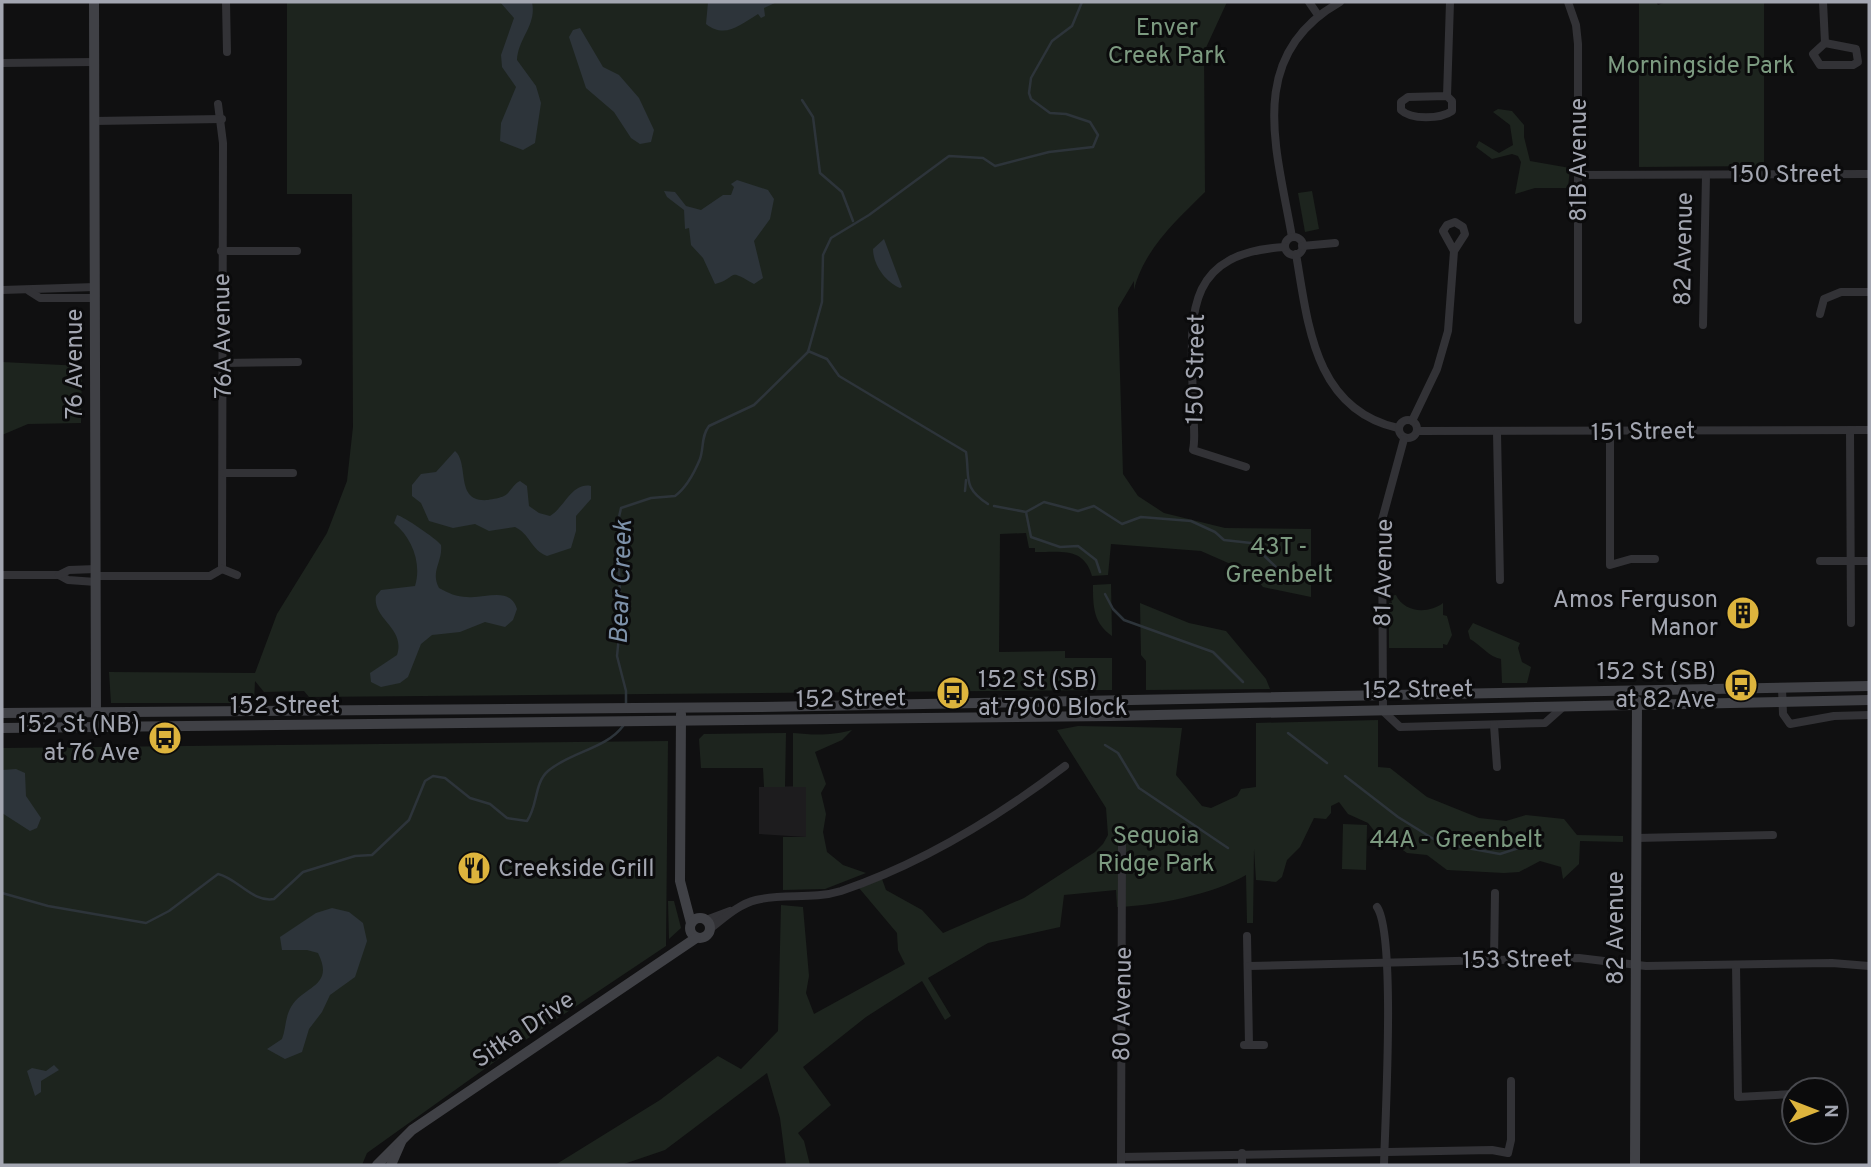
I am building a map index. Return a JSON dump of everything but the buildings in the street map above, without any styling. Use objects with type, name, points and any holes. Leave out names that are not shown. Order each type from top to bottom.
[{"type":"main road","name":"76 Avenue","points":[[94,2],[96,727]]},
{"type":"main road","name":"152 Street","points":[[2,713],[681,707],[1869,686]]},
{"type":"main road","name":"82 Avenue","points":[[1634,1165],[1637,691]]},
{"type":"main road","name":"152 Street","points":[[2,728],[681,722],[1869,700]]},
{"type":"main road","points":[[681,707],[682,890],[699,926]]},
{"type":"main road","name":"Sitka Drive","points":[[377,1165],[404,1137],[666,956],[699,926]]},
{"type":"main road","points":[[391,1165],[404,1137]]},
{"type":"street","points":[[226,2],[226,52]]},
{"type":"street","points":[[1309,2],[1318,15]]},
{"type":"street","points":[[1296,254],[1289,253],[1285,247],[1292,237],[1273,129],[1274,98],[1287,56],[1318,15],[1340,2]]},
{"type":"street","points":[[1447,96],[1408,97],[1401,102],[1401,110],[1410,116],[1446,115],[1453,107],[1447,96],[1450,2]]},
{"type":"street","name":"81B Avenue","points":[[1568,2],[1578,37],[1578,320]]},
{"type":"street","points":[[1823,2],[1825,43]]},
{"type":"street","points":[[1825,43],[1856,49],[1858,62],[1853,65],[1820,65],[1813,54],[1825,43]]},
{"type":"street","points":[[2,63],[94,62]]},
{"type":"street","name":"76A Avenue","points":[[218,104],[222,119],[222,569]]},
{"type":"street","points":[[94,121],[222,119]]},
{"type":"street","name":"150 Street","points":[[1578,175],[1869,174]]},
{"type":"street","name":"82 Avenue","points":[[1703,324],[1706,175]]},
{"type":"street","points":[[1292,237],[1299,239],[1302,246]]},
{"type":"street","points":[[1335,243],[1302,246],[1296,254],[1310,334],[1324,372],[1352,405],[1375,419],[1398,428],[1404,439],[1410,439],[1418,431],[1412,421],[1404,421],[1398,428]]},
{"type":"street","name":"150 Street","points":[[1246,467],[1193,450],[1194,310],[1205,283],[1225,262],[1250,250],[1285,247]]},
{"type":"street","points":[[221,251],[297,251]]},
{"type":"street","points":[[1412,421],[1437,369],[1446,341],[1454,251]]},
{"type":"street","points":[[2,290],[29,291],[53,287],[95,293]]},
{"type":"street","points":[[1820,314],[1824,299],[1833,294],[1869,292]]},
{"type":"street","points":[[222,363],[298,362]]},
{"type":"street","name":"151 Street","points":[[1418,431],[1610,433],[1869,429]]},
{"type":"street","points":[[1850,430],[1851,623]]},
{"type":"street","points":[[1497,433],[1500,580]]},
{"type":"street","points":[[1610,433],[1611,565],[1630,559],[1655,559]]},
{"type":"street","name":"81 Avenue","points":[[1382,711],[1382,520],[1404,439]]},
{"type":"street","points":[[223,472],[293,472]]},
{"type":"street","points":[[1820,561],[1869,561]]},
{"type":"street","points":[[2,575],[59,575],[69,570],[96,576],[210,576],[222,569],[237,575]]},
{"type":"street","points":[[1782,688],[1785,718],[1792,724],[1834,716],[1869,715]]},
{"type":"street","points":[[1382,711],[1400,727],[1494,725],[1545,723],[1563,707]]},
{"type":"street","points":[[1494,725],[1497,767]]},
{"type":"street","points":[[699,926],[757,899],[828,895],[881,874],[1020,800],[1065,766]]},
{"type":"street","points":[[1636,838],[1773,835]]},
{"type":"street","name":"80 Avenue","points":[[1121,1161],[1122,844]]},
{"type":"street","points":[[1494,960],[1495,893]]},
{"type":"street","points":[[1377,907],[1385,926],[1384,1165]]},
{"type":"street","points":[[1247,936],[1247,1045],[1264,1045]]},
{"type":"street","name":"153 Street","points":[[1249,966],[1579,958],[1636,965],[1848,963],[1869,966]]},
{"type":"street","points":[[1736,965],[1738,1097],[1780,1095]]},
{"type":"street","points":[[1121,1161],[1242,1153],[1492,1150],[1508,1153],[1511,1081]]},
{"type":"street","points":[[1242,1153],[1242,1165]]},
{"type":"shaded area","points":[[500,2],[532,2],[532,18],[520,45],[517,60],[536,86],[541,103],[535,143],[523,150],[500,141],[501,123],[516,87],[502,67],[501,55],[514,18]]},
{"type":"shaded area","points":[[708,2],[777,2],[764,8],[765,16],[761,18],[758,14],[732,29],[720,30],[706,24]]},
{"type":"shaded area","points":[[580,28],[603,67],[619,75],[639,98],[654,130],[651,142],[640,144],[631,138],[614,112],[586,88],[569,37],[573,30]]},
{"type":"shaded area","points":[[737,180],[768,190],[774,199],[770,219],[754,241],[763,278],[754,284],[733,275],[715,284],[703,258],[691,245],[689,228],[685,229],[684,210],[667,197],[664,191],[675,192],[686,206],[701,210],[723,195],[731,195],[734,187],[731,184]]},
{"type":"shaded area","points":[[884,239],[902,287],[900,288],[885,277],[875,261],[873,249]]},
{"type":"shaded area","points":[[455,451],[462,465],[467,489],[477,499],[502,497],[520,481],[527,486],[529,506],[550,516],[574,491],[591,486],[591,499],[576,516],[576,531],[571,548],[547,556],[537,550],[515,527],[489,531],[475,524],[453,528],[429,521],[421,503],[412,496],[412,485],[421,474],[436,472]]},
{"type":"shaded area","points":[[397,515],[420,528],[441,545],[436,571],[439,588],[463,597],[503,596],[514,602],[517,609],[513,620],[505,627],[485,622],[460,632],[432,635],[421,644],[408,677],[400,683],[381,687],[371,682],[370,673],[397,655],[399,646],[393,631],[379,611],[376,596],[381,590],[415,586],[417,577],[414,552],[406,536],[394,523]]},
{"type":"shaded area","points":[[16,769],[25,773],[26,796],[41,818],[37,828],[30,831],[2,813],[2,770]]},
{"type":"shaded area","points":[[806,786],[806,837],[759,834],[759,787]]},
{"type":"shaded area","points":[[332,908],[349,912],[363,923],[367,941],[355,977],[330,995],[322,1012],[309,1029],[302,1052],[285,1059],[267,1049],[282,1039],[291,1007],[316,984],[323,973],[318,953],[282,950],[280,937],[316,913]]},
{"type":"shaded area","points":[[54,1065],[59,1070],[41,1081],[41,1092],[35,1096],[27,1071],[32,1068],[46,1071]]},
{"type":"green space","name":"Enver Creek Park","points":[[287,2],[1227,2],[1204,52],[1205,192],[1172,225],[1153,249],[1145,261],[1134,290],[1134,281],[1118,308],[1123,474],[1138,496],[1164,513],[1225,528],[1311,529],[1311,597],[1263,587],[1251,573],[1201,551],[1111,544],[1108,575],[1092,576],[1084,560],[1078,556],[1063,552],[1035,552],[1035,548],[1029,548],[1026,533],[1000,534],[999,652],[1065,651],[1065,658],[1112,658],[1112,690],[309,697],[304,691],[264,692],[255,681],[254,703],[111,703],[109,672],[255,673],[277,614],[327,533],[347,481],[353,427],[352,194],[287,194]]},
{"type":"green space","name":"Morningside Park","points":[[1639,2],[1656,2],[1658,5],[1666,2],[1764,2],[1764,166],[1639,167]]},
{"type":"green space","points":[[1498,109],[1512,111],[1524,125],[1530,161],[1570,168],[1568,188],[1535,188],[1515,194],[1521,162],[1518,156],[1512,154],[1492,159],[1476,147],[1479,141],[1499,153],[1513,145],[1510,125],[1493,112]]},
{"type":"green space","points":[[1312,191],[1319,229],[1305,232],[1298,193]]},
{"type":"green space","points":[[2,362],[82,366],[81,423],[28,424],[2,435]]},
{"type":"green space","points":[[1111,584],[1112,636],[1098,620],[1093,593],[1093,585]]},
{"type":"green space","points":[[1396,595],[1405,605],[1417,610],[1431,609],[1443,603],[1443,615],[1447,616],[1452,635],[1447,645],[1443,644],[1443,648],[1389,648],[1389,603],[1392,603],[1390,596]]},
{"type":"green space","name":"43T - Greenbelt","points":[[1140,603],[1189,623],[1226,631],[1266,679],[1270,689],[1146,690],[1146,661],[1141,655]]},
{"type":"green space","points":[[1473,623],[1520,643],[1518,648],[1522,662],[1531,667],[1527,683],[1502,683],[1501,659],[1470,639],[1468,631]]},
{"type":"green space","points":[[1378,720],[1378,767],[1390,768],[1427,797],[1479,818],[1506,821],[1526,815],[1564,819],[1577,835],[1623,836],[1623,842],[1580,841],[1579,864],[1563,879],[1561,867],[1540,861],[1519,872],[1447,870],[1427,855],[1407,853],[1389,840],[1379,837],[1368,823],[1348,814],[1339,802],[1331,806],[1331,813],[1326,819],[1314,818],[1300,847],[1287,860],[1282,877],[1276,882],[1256,880],[1254,849],[1253,923],[1247,923],[1246,875],[1201,893],[1132,906],[1117,907],[1116,890],[1064,895],[1060,927],[988,943],[928,978],[951,1016],[945,1020],[922,981],[866,1017],[803,1067],[831,1105],[798,1133],[804,1141],[810,1165],[786,1165],[780,1118],[767,1073],[665,1150],[621,1165],[555,1165],[660,1100],[718,1056],[741,1069],[778,1031],[781,905],[803,907],[809,976],[806,993],[814,1014],[905,964],[898,950],[897,933],[859,888],[882,879],[886,890],[922,910],[943,933],[1024,898],[1095,852],[1108,835],[1106,808],[1057,730],[1078,726],[1182,728],[1176,775],[1202,806],[1211,808],[1237,796],[1241,789],[1256,787],[1256,723]]},
{"type":"green space","points":[[852,730],[842,740],[815,752],[826,784],[821,793],[826,814],[823,832],[827,852],[843,865],[866,873],[825,889],[783,890],[783,837],[806,837],[806,787],[793,787],[793,733],[822,734]]},
{"type":"green space","points":[[786,733],[785,787],[764,787],[763,768],[701,768],[699,739],[704,734]]},
{"type":"green space","points":[[668,741],[666,946],[521,1043],[367,1153],[362,1165],[2,1165],[2,748]]},
{"type":"green space","points":[[1343,824],[1367,825],[1366,870],[1342,869]]},
{"type":"green space","points":[[668,901],[674,901],[681,928],[669,939]]},
{"type":"waterway","name":"Bear Creek","points":[[626,705],[626,691],[617,656],[621,616],[617,526],[621,508],[651,498],[675,496],[679,493],[696,469],[709,426],[754,405],[808,352],[822,302],[823,255],[831,238],[869,215],[949,156],[983,158],[995,166],[1049,152],[1093,147],[1098,135],[1090,122],[1066,114],[1050,113],[1031,99],[1029,93],[1031,78],[1052,41],[1072,26],[1082,2]]},
{"type":"waterway","points":[[802,100],[813,117],[820,173],[842,192],[853,221]]},
{"type":"waterway","points":[[808,351],[827,359],[839,376],[966,452],[971,487],[988,504]]},
{"type":"waterway","points":[[965,491],[966,480]]},
{"type":"waterway","points":[[1026,512],[1044,502],[1078,511],[1094,506],[1122,524],[1141,517],[1191,521],[1215,532],[1224,540],[1251,543],[1279,570],[1298,575]]},
{"type":"waterway","points":[[994,506],[1026,512],[1031,537],[1060,547],[1078,546],[1096,560],[1100,572]]},
{"type":"waterway","points":[[1105,594],[1113,609],[1124,620],[1213,652],[1243,682]]},
{"type":"waterway","name":"Bear Creek","points":[[2,893],[48,906],[146,923],[169,911],[218,874],[252,894],[274,899],[303,872],[355,856],[372,855],[409,820],[425,781],[433,776],[445,778],[470,798],[490,804],[507,818],[527,821],[540,782],[548,771],[607,740],[623,726]]},
{"type":"waterway","points":[[1288,733],[1327,763]]},
{"type":"waterway","points":[[1105,745],[1118,753],[1139,788],[1228,848]]},
{"type":"waterway","points":[[1345,776],[1398,817],[1440,843],[1500,854],[1534,843]]},
{"type":"place","name":"Amos Ferguson Manor","points":[[1743,613]]},
{"type":"place","name":"152 St (SB) at 82 Ave","points":[[1741,685]]},
{"type":"place","name":"152 St (SB) at 7900 Block","points":[[953,693]]},
{"type":"place","name":"152 St (NB) at 76 Ave","points":[[165,738]]},
{"type":"place","name":"Creekside Grill","points":[[474,868]]},
{"type":"park label","name":"44A - Greenbelt","points":[[1456,839]]},
{"type":"park label","name":"Sequoia Ridge Park","points":[[1156,849]]}]
